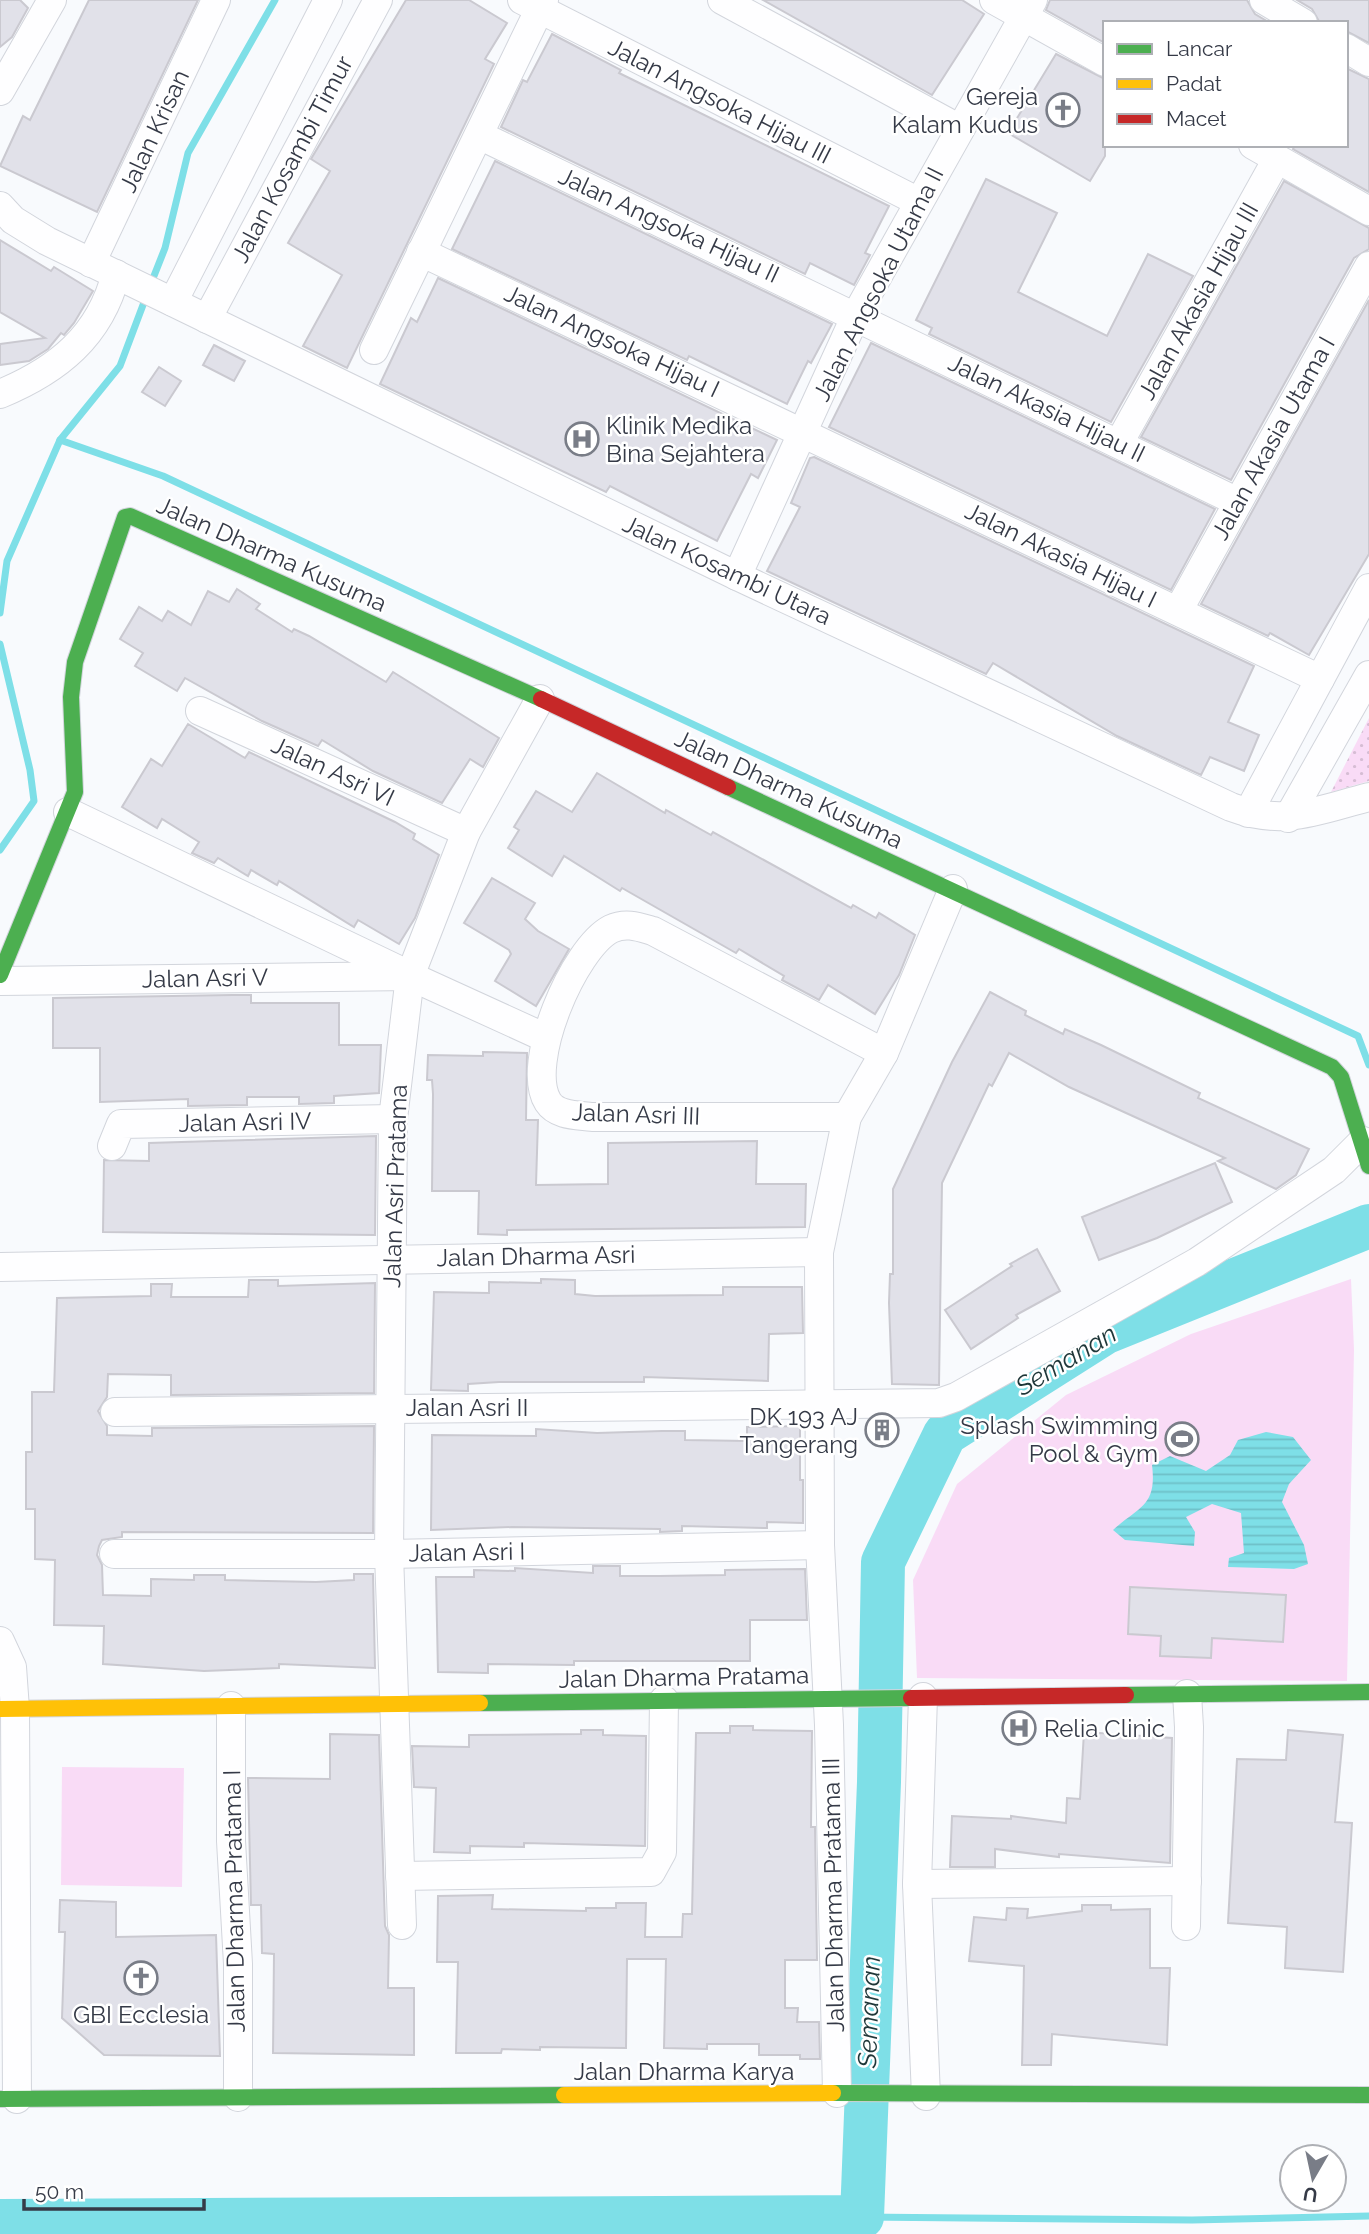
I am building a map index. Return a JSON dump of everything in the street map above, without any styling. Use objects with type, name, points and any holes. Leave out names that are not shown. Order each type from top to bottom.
[{"type":"street","points":[[0,91],[52,0]]},
{"type":"street","name":"Jalan Krisan","points":[[0,394],[56,366],[86,338],[104,311],[110,272],[216,0]]},
{"type":"street","name":"Jalan Kosambi Timur","points":[[168,299],[328,0]]},
{"type":"street","name":"Jalan Kosambi Timur","points":[[206,319],[378,0]]},
{"type":"street","points":[[722,0],[960,129]]},
{"type":"street","points":[[994,0],[1029,8],[1103,61]]},
{"type":"street","points":[[1264,0],[1300,21]]},
{"type":"street","points":[[374,350],[421,251],[481,136],[535,3]]},
{"type":"street","name":"Jalan Angsoka Hijau III","points":[[535,3],[919,202]]},
{"type":"street","name":"Jalan Angsoka Utama II","points":[[737,576],[856,315],[1029,8]]},
{"type":"street","points":[[1348,49],[1369,62]]},
{"type":"street","name":"Jalan Angsoka Hijau II","points":[[481,136],[856,315]]},
{"type":"street","points":[[1265,152],[1369,211]]},
{"type":"street","name":"Jalan Akasia Hijau III","points":[[1119,443],[1265,152]]},
{"type":"street","name":"Jalan Kosambi Utara","points":[[0,206],[13,220],[36,234],[110,272],[737,576],[1248,813],[1288,818]]},
{"type":"street","name":"Jalan Angsoka Hijau I","points":[[421,251],[803,431]]},
{"type":"street","name":"Jalan Akasia Utama I","points":[[1178,611],[1369,266]]},
{"type":"street","name":"Jalan Akasia Hijau II","points":[[856,315],[1238,502]]},
{"type":"street","name":"Jalan Akasia Hijau I","points":[[803,431],[1320,679]]},
{"type":"street","name":"Jalan Dharma Kusuma","points":[[68,812],[75,792],[71,697],[75,662],[126,516],[540,699],[1332,1067],[1341,1077],[1366,1153]]},
{"type":"street","points":[[1248,813],[1369,588]]},
{"type":"street","points":[[1288,818],[1369,675]]},
{"type":"street","name":"Jalan Asri Pratama","points":[[402,1925],[392,1703],[389,1554],[393,1119],[410,976],[466,832],[540,699]]},
{"type":"street","name":"Jalan Asri VI","points":[[200,711],[466,832]]},
{"type":"street","points":[[1288,818],[1369,797]]},
{"type":"street","points":[[0,975],[68,812]]},
{"type":"street","name":"Jalan Asri V","points":[[68,812],[546,1038]]},
{"type":"street","points":[[830,1697],[820,1545],[820,1252],[847,1117],[884,1053],[953,889]]},
{"type":"street","name":"Jalan Asri III","points":[[847,1117],[592,1117],[567,1114],[548,1102],[543,1087],[546,1038],[560,998],[573,973],[597,941],[610,930],[623,925],[653,931],[884,1053]]},
{"type":"street","name":"Jalan Asri V","points":[[0,981],[410,976]]},
{"type":"street","name":"Jalan Asri IV","points":[[112,1146],[121,1124],[393,1119]]},
{"type":"street","name":"Jalan Asri II","points":[[115,1412],[920,1405],[956,1397],[1197,1262],[1334,1170],[1366,1153]]},
{"type":"street","name":"Jalan Dharma Asri","points":[[0,1267],[820,1252]]},
{"type":"street","name":"Jalan Asri I","points":[[114,1554],[389,1554],[820,1545]]},
{"type":"street","points":[[0,1641],[12,1667],[7,1709],[8,2099]]},
{"type":"street","name":"Jalan Dharma Pratama","points":[[7,1709],[1369,1692]]},
{"type":"street","points":[[1186,1926],[1189,1727],[1187,1695]]},
{"type":"street","name":"Jalan Dharma Pratama III","points":[[830,1697],[844,2093]]},
{"type":"street","points":[[919,1697],[919,2096]]},
{"type":"street","points":[[400,1876],[652,1872],[662,1852],[664,1700]]},
{"type":"street","name":"Jalan Dharma Pratama I","points":[[231,1706],[231,1841],[238,1964],[238,2097]]},
{"type":"street","points":[[917,1884],[1186,1881]]},
{"type":"street","name":"Jalan Dharma Karya","points":[[8,2099],[844,2093],[919,2096],[1369,2095]]},
{"type":"shaded area","points":[[1369,718],[1369,781],[1331,792]]},
{"type":"shaded area","name":"Splash Swimming Pool & Gym","points":[[1351,1279],[1354,1350],[1347,1681],[917,1678],[913,1580],[957,1484],[1066,1395],[1191,1334]]},
{"type":"shaded area","points":[[62,1767],[184,1768],[182,1887],[61,1885]]},
{"type":"water","points":[[1266,1432],[1293,1437],[1311,1460],[1289,1484],[1282,1502],[1304,1545],[1308,1564],[1294,1569],[1228,1567],[1229,1558],[1244,1553],[1241,1513],[1212,1504],[1186,1517],[1195,1532],[1194,1546],[1125,1540],[1113,1530],[1139,1510],[1149,1497],[1153,1479],[1152,1465],[1170,1456],[1206,1471],[1230,1455],[1238,1440]]},
{"type":"building","points":[[0,0],[20,0],[28,8],[12,37],[0,47]]},
{"type":"building","points":[[89,0],[198,0],[97,212],[0,166],[23,116],[30,120]]},
{"type":"building","points":[[406,0],[469,0],[507,23],[485,59],[494,64],[347,368],[303,346],[342,275],[288,243],[330,171],[311,159]]},
{"type":"building","points":[[763,0],[962,0],[984,14],[932,95]]},
{"type":"building","points":[[1050,0],[1247,0],[1255,14],[1267,21],[1103,21],[1103,42],[1046,10]]},
{"type":"building","points":[[1297,0],[1369,0],[1369,43],[1348,32],[1348,21],[1319,21],[1312,9]]},
{"type":"building","points":[[552,34],[621,70],[619,73],[889,206],[865,253],[870,255],[854,285],[810,263],[805,274],[501,127],[523,80],[527,82]]},
{"type":"building","name":"Gereja Kalam Kudus","points":[[1056,54],[1103,78],[1105,156],[1090,181],[1008,133]]},
{"type":"building","points":[[1348,69],[1369,79],[1369,192],[1293,149],[1348,147]]},
{"type":"building","points":[[495,161],[832,324],[811,363],[808,361],[787,404],[689,356],[687,360],[452,249]]},
{"type":"building","points":[[986,179],[1057,213],[1018,292],[1107,336],[1148,254],[1193,276],[1111,422],[929,334],[932,328],[916,320]]},
{"type":"building","points":[[1284,181],[1369,228],[1369,249],[1354,258],[1231,480],[1141,437]]},
{"type":"building","points":[[0,240],[51,271],[54,267],[93,291],[74,323],[64,335],[61,333],[48,349],[29,361],[0,365],[0,344],[45,338],[0,312]]},
{"type":"building","points":[[438,278],[777,440],[758,478],[751,474],[717,541],[610,486],[606,492],[380,384],[411,318],[417,322]]},
{"type":"building","points":[[1369,300],[1369,554],[1309,655],[1270,633],[1268,636],[1201,604]]},
{"type":"building","points":[[871,343],[1215,509],[1171,590],[829,427]]},
{"type":"building","points":[[214,345],[245,361],[234,381],[203,365]]},
{"type":"building","points":[[159,367],[181,381],[165,406],[142,392]]},
{"type":"building","points":[[814,457],[1254,666],[1228,722],[1259,735],[1244,771],[1210,757],[1201,775],[1117,736],[993,663],[986,674],[767,571],[800,507],[791,503],[810,458]]},
{"type":"building","points":[[237,589],[260,604],[256,609],[292,632],[294,629],[309,636],[386,682],[393,672],[499,738],[483,767],[470,759],[442,803],[373,771],[322,740],[318,746],[262,721],[185,678],[177,691],[135,666],[143,653],[120,639],[139,607],[162,621],[168,611],[191,625],[208,591],[229,602]]},
{"type":"building","points":[[188,724],[245,758],[249,752],[395,822],[415,834],[413,839],[439,855],[415,918],[399,944],[358,920],[354,927],[279,881],[277,885],[251,870],[248,876],[218,858],[214,863],[192,853],[199,842],[162,819],[157,828],[122,807],[151,759],[162,766]]},
{"type":"building","points":[[597,773],[665,813],[666,810],[711,835],[713,832],[851,908],[853,905],[876,918],[879,913],[915,935],[899,975],[875,1014],[828,985],[819,1000],[782,980],[784,976],[739,949],[736,953],[622,888],[620,891],[564,856],[552,876],[508,848],[519,830],[514,827],[536,791],[572,812]]},
{"type":"building","points":[[492,878],[535,903],[525,919],[538,931],[569,949],[536,1006],[495,981],[511,954],[509,950],[464,923]]},
{"type":"building","points":[[990,992],[1026,1011],[1025,1015],[1063,1034],[1065,1029],[1101,1045],[1200,1093],[1198,1098],[1309,1149],[1296,1175],[1276,1189],[1218,1161],[1225,1158],[1069,1087],[1009,1053],[992,1086],[989,1084],[942,1183],[939,1385],[892,1384],[889,1303],[890,1274],[893,1274],[893,1189],[952,1062]]},
{"type":"building","points":[[251,995],[251,1003],[339,1003],[339,1045],[381,1045],[379,1093],[334,1096],[334,1103],[299,1104],[299,1097],[247,1097],[247,1105],[188,1106],[188,1099],[100,1102],[100,1048],[53,1048],[53,998]]},
{"type":"building","points":[[483,1052],[527,1053],[526,1120],[538,1120],[536,1185],[608,1184],[608,1143],[757,1141],[756,1184],[806,1184],[805,1227],[507,1230],[507,1235],[478,1234],[479,1191],[432,1191],[433,1094],[432,1080],[427,1080],[428,1055],[483,1056]]},
{"type":"building","points":[[376,1136],[375,1235],[103,1232],[104,1160],[149,1161],[149,1143]]},
{"type":"building","points":[[1215,1163],[1232,1202],[1157,1238],[1099,1260],[1082,1217]]},
{"type":"building","points":[[1037,1249],[1060,1291],[1016,1315],[1018,1318],[971,1349],[945,1310],[1012,1266],[1010,1264]]},
{"type":"building","points":[[541,1279],[575,1280],[575,1294],[595,1296],[723,1295],[723,1287],[802,1287],[803,1333],[769,1334],[768,1381],[644,1377],[644,1382],[499,1382],[468,1384],[468,1391],[431,1390],[434,1292],[489,1293],[489,1282],[541,1283]]},
{"type":"building","points":[[249,1280],[278,1280],[278,1286],[375,1283],[374,1393],[171,1395],[171,1375],[108,1374],[107,1397],[98,1411],[107,1426],[107,1435],[152,1436],[152,1428],[374,1426],[373,1533],[122,1532],[122,1537],[102,1540],[99,1546],[97,1555],[102,1565],[103,1595],[151,1596],[151,1579],[194,1580],[194,1575],[225,1575],[225,1580],[316,1582],[354,1580],[354,1574],[373,1574],[375,1668],[279,1664],[279,1668],[204,1671],[103,1664],[104,1626],[54,1625],[55,1560],[35,1559],[35,1509],[26,1509],[26,1452],[32,1452],[32,1392],[54,1392],[57,1298],[151,1296],[151,1284],[172,1284],[171,1297],[248,1297]]},
{"type":"building","name":"DK 193 AJ Tangerang","points":[[872,1420],[894,1420],[893,1442],[871,1441]]},
{"type":"building","points":[[800,1426],[803,1523],[767,1522],[767,1528],[682,1526],[682,1531],[660,1532],[660,1529],[512,1527],[431,1530],[432,1435],[536,1436],[536,1429],[597,1433],[685,1431],[685,1440],[747,1441],[747,1427]]},
{"type":"building","points":[[593,1566],[620,1566],[620,1576],[725,1575],[725,1570],[805,1569],[807,1620],[750,1620],[750,1661],[488,1664],[488,1673],[438,1672],[436,1577],[474,1577],[474,1570],[515,1571],[515,1568],[593,1573]]},
{"type":"building","points":[[1130,1587],[1286,1595],[1283,1642],[1212,1638],[1211,1658],[1160,1656],[1161,1636],[1128,1634]]},
{"type":"building","points":[[730,1726],[753,1726],[753,1730],[812,1731],[811,1827],[815,1827],[817,1960],[785,1960],[785,2008],[798,2008],[797,2022],[819,2022],[820,2059],[800,2059],[800,2055],[759,2055],[759,2044],[707,2044],[707,2049],[664,2048],[666,1959],[627,1959],[626,2048],[540,2047],[540,2050],[502,2049],[501,2053],[456,2053],[458,1962],[437,1962],[438,1896],[493,1895],[492,1909],[586,1911],[586,1908],[616,1908],[616,1903],[646,1903],[645,1937],[682,1937],[683,1914],[692,1914],[696,1733],[730,1733]]},
{"type":"building","points":[[581,1730],[603,1730],[603,1735],[646,1736],[645,1846],[524,1843],[524,1847],[470,1846],[470,1853],[434,1852],[436,1788],[414,1787],[412,1746],[469,1747],[469,1735],[581,1734]]},
{"type":"building","points":[[1288,1730],[1343,1735],[1335,1822],[1352,1823],[1343,1972],[1285,1968],[1287,1927],[1228,1923],[1237,1759],[1286,1760]]},
{"type":"building","points":[[1084,1732],[1172,1738],[1170,1863],[1059,1854],[1059,1857],[995,1849],[995,1867],[950,1867],[952,1816],[1011,1819],[1011,1816],[1066,1823],[1067,1798],[1080,1799]]},
{"type":"building","points":[[330,1734],[379,1735],[385,1926],[389,1935],[388,1988],[414,1988],[414,2055],[273,2053],[274,1954],[262,1953],[261,1905],[251,1905],[248,1778],[330,1779]]},
{"type":"building","name":"GBI Ecclesia","points":[[60,1900],[116,1902],[116,1937],[216,1935],[220,2056],[104,2055],[62,2018],[65,1932],[59,1932]]},
{"type":"building","points":[[1082,1905],[1111,1905],[1111,1910],[1150,1909],[1150,1968],[1170,1968],[1167,2045],[1052,2034],[1051,2065],[1022,2065],[1024,1966],[969,1961],[974,1917],[1006,1920],[1007,1908],[1028,1909],[1027,1918],[1082,1911]]},
{"type":"waterway","points":[[150,286],[165,248],[188,153],[275,0]]},
{"type":"waterway","points":[[0,613],[7,561],[60,440],[120,366],[146,297]]},
{"type":"waterway","points":[[60,440],[163,476],[1358,1036],[1369,1065]]},
{"type":"waterway","points":[[0,644],[30,770],[34,801],[0,850]]},
{"type":"waterway","name":"Semanan","points":[[0,2221],[862,2217],[879,1782],[883,1562],[945,1434],[1106,1332],[1369,1226]]},
{"type":"waterway","points":[[862,2217],[1192,2220],[1369,2216]]},
{"type":"traffic: fast","points":[[0,975],[75,792],[71,697],[75,662],[125,517],[130,516],[541,699]]},
{"type":"traffic: fast","points":[[728,787],[1332,1067],[1341,1077],[1369,1166]]},
{"type":"traffic: fast","points":[[1126,1695],[1369,1692]]},
{"type":"traffic: fast","points":[[480,1703],[911,1698]]},
{"type":"traffic: fast","points":[[833,2093],[1369,2095]]},
{"type":"traffic: fast","points":[[0,2099],[564,2095]]},
{"type":"traffic: slow","points":[[0,1709],[480,1703]]},
{"type":"traffic: slow","points":[[564,2095],[833,2093]]},
{"type":"traffic: jam","points":[[541,699],[728,787]]},
{"type":"traffic: jam","points":[[911,1698],[1126,1695]]},
{"type":"place","name":"Gereja Kalam Kudus","points":[[1063,110]]},
{"type":"place","name":"Klinik Medika Bina Sejahtera","points":[[582,439]]},
{"type":"place","name":"DK 193 AJ Tangerang","points":[[882,1430]]},
{"type":"place","name":"Splash Swimming Pool & Gym","points":[[1182,1439]]},
{"type":"place","name":"Relia Clinic","points":[[1019,1728]]},
{"type":"place","name":"GBI Ecclesia","points":[[141,1978]]}]
